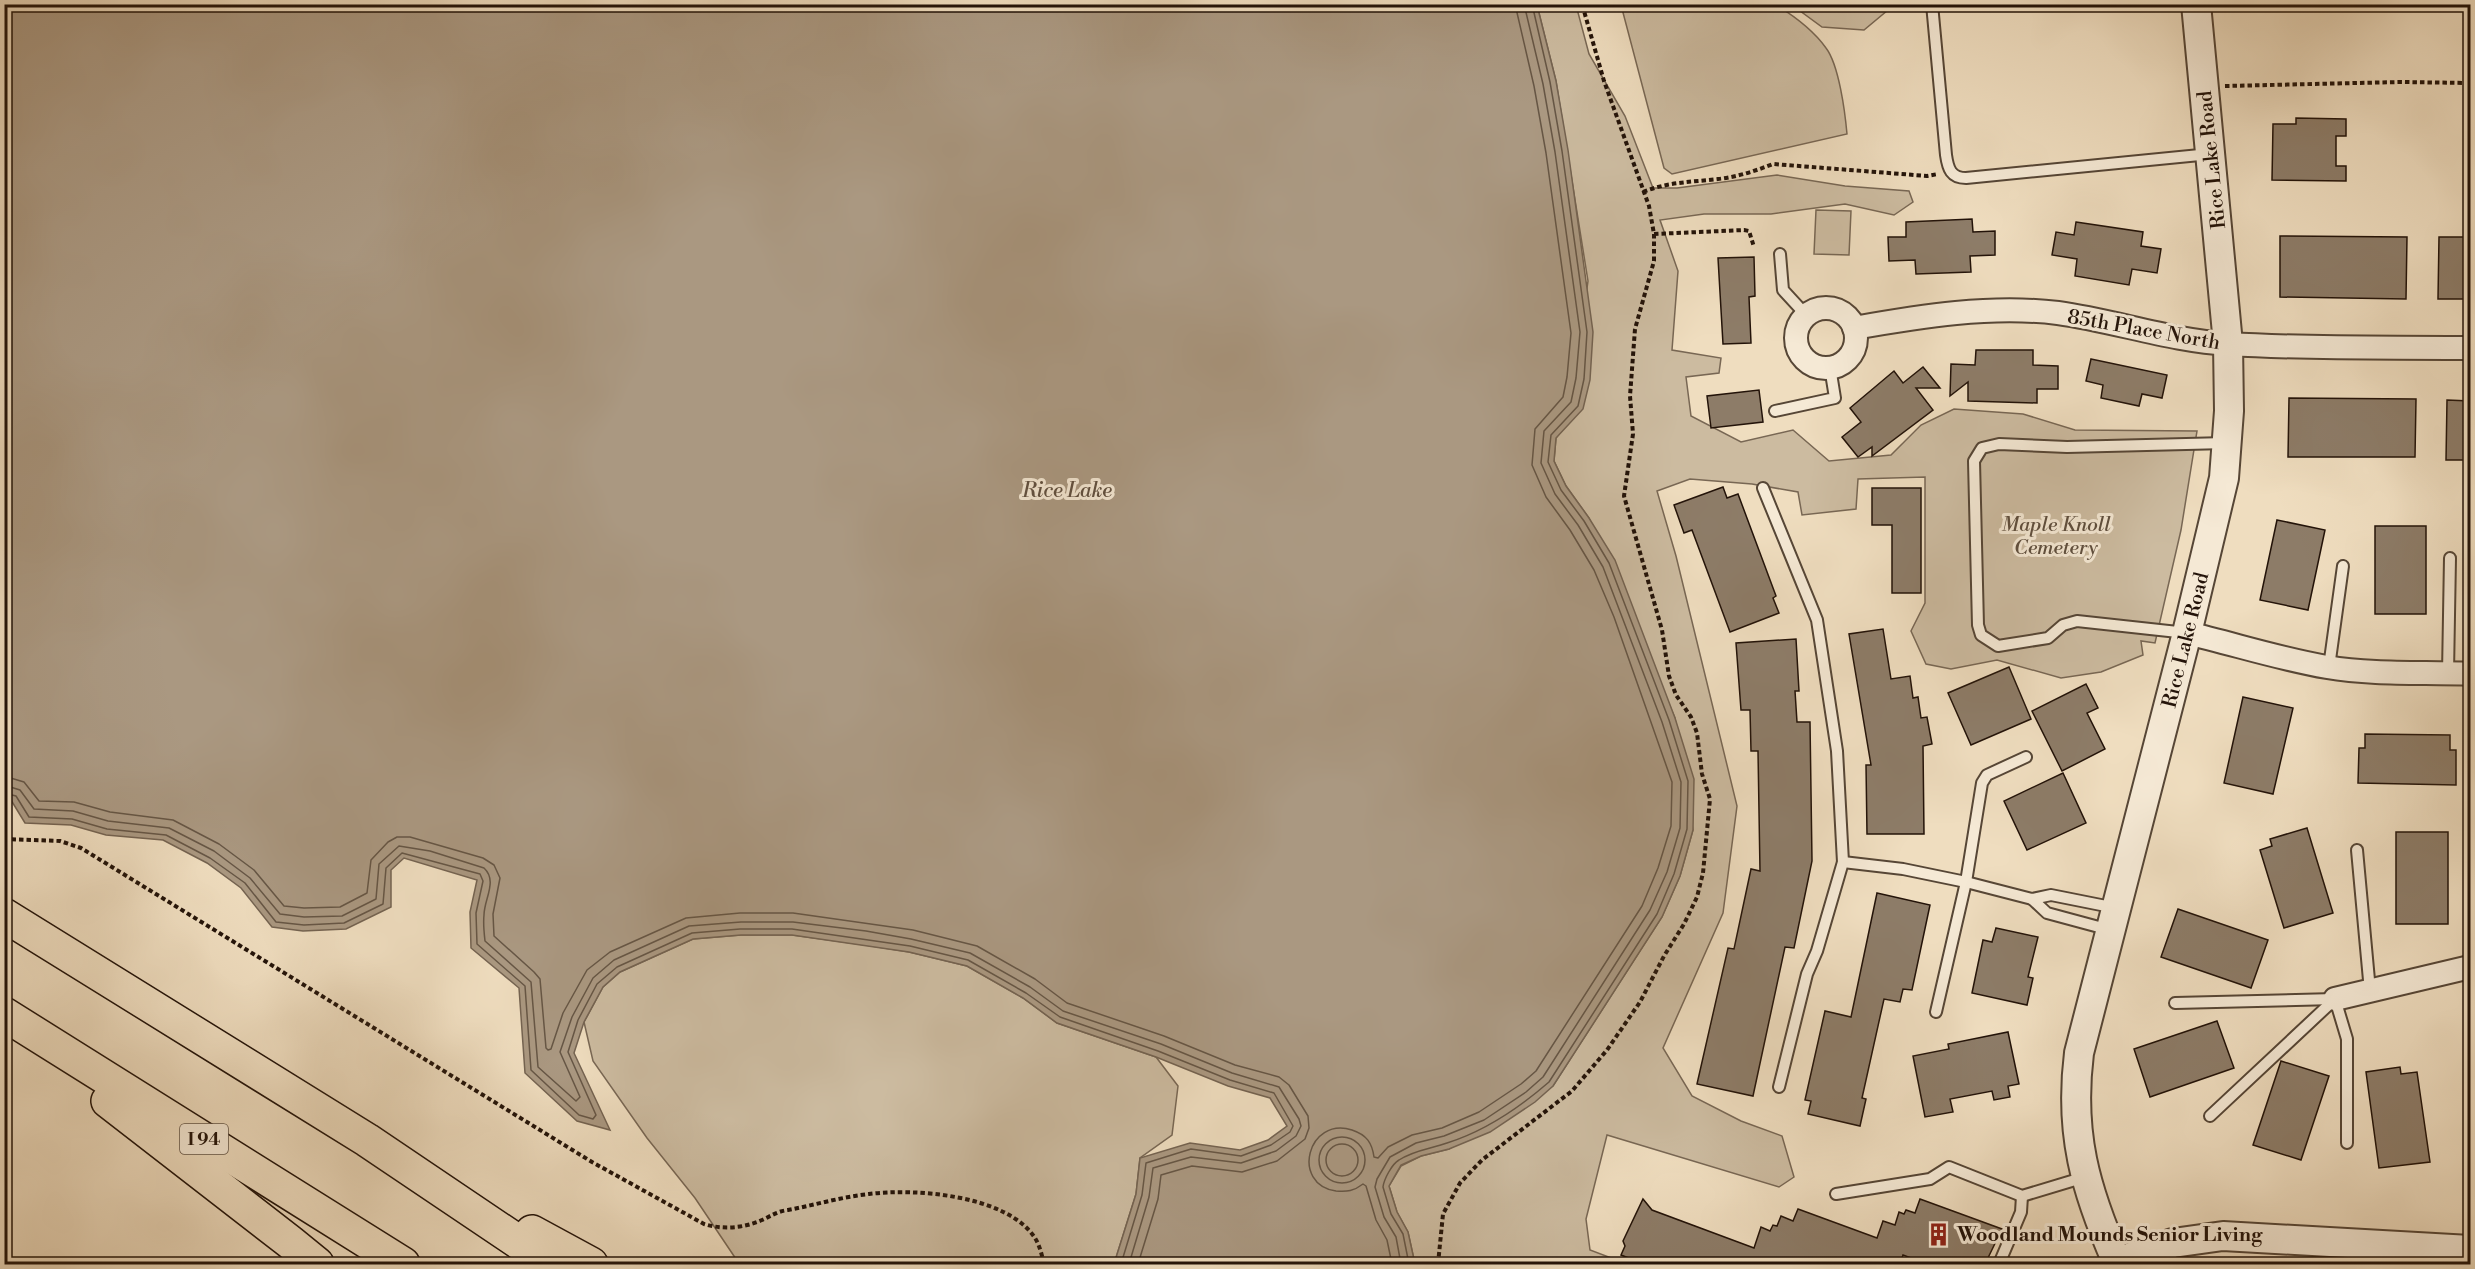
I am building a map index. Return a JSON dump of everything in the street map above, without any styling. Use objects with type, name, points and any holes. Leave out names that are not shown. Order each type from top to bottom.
[{"type":"highway","points":[[4,915],[367,1140],[551,1264]]},
{"type":"highway","name":"I 94","points":[[4,1014],[403,1264]]},
{"type":"highway","points":[[4,1022],[316,1264]]},
{"type":"highway","points":[[367,1140],[591,1264]]},
{"type":"street","name":"Rice Lake Road","points":[[2115,1263],[2085,1177],[2075,1110],[2076,1080],[2082,1043],[2217,510],[2229,402],[2228,344],[2196,4]]},
{"type":"street","points":[[1821,308],[1832,308],[1841,312],[1854,328],[1856,337],[1850,355],[1844,362],[1830,367],[1816,367],[1808,362],[1797,347],[1797,326],[1806,315],[1821,308]]},
{"type":"street","name":"85th Place North","points":[[1854,328],[1953,312],[2027,311],[2058,314],[2166,336],[2228,344],[2470,348]]},
{"type":"street","points":[[2187,633],[2329,667],[2376,672],[2470,674]]},
{"type":"street","points":[[2335,999],[2470,967]]},
{"type":"street","points":[[2115,1263],[2173,1243],[2223,1236],[2438,1250],[2470,1250]]},
{"type":"lane","points":[[1932,4],[1946,155],[1951,173],[1960,178],[2210,154]]},
{"type":"lane","points":[[1780,254],[1783,290],[1806,315]]},
{"type":"lane","points":[[1775,411],[1835,398],[1830,367]]},
{"type":"lane","points":[[2187,633],[2077,621],[2063,625],[2049,638],[1998,646],[1981,635],[1978,625],[1976,583],[1974,460],[1982,448],[1999,444],[2067,447],[2226,443]]},
{"type":"lane","points":[[1763,488],[1817,620],[1838,751],[1843,862],[1817,951],[1807,974],[1779,1087]]},
{"type":"lane","points":[[2448,673],[2450,558]]},
{"type":"lane","points":[[2329,667],[2343,566]]},
{"type":"lane","points":[[1936,1012],[1965,882],[1982,783],[1987,775],[2026,757]]},
{"type":"lane","points":[[2357,850],[2370,991]]},
{"type":"lane","points":[[1843,862],[1903,870],[1965,882],[2032,899],[2051,895],[2113,919]]},
{"type":"lane","points":[[2032,899],[2047,913],[2113,919]]},
{"type":"lane","points":[[2175,1003],[2335,999]]},
{"type":"lane","points":[[2210,1116],[2335,999]]},
{"type":"lane","points":[[2335,999],[2347,1039],[2347,1143]]},
{"type":"lane","points":[[1836,1194],[1930,1179],[1949,1167],[2022,1196],[2085,1177]]},
{"type":"lane","points":[[1999,1264],[2021,1212],[2022,1196]]},
{"type":"path","points":[[1438,1264],[1443,1214],[1460,1183],[1482,1160],[1572,1091],[1607,1050],[1640,1002],[1684,924],[1697,897],[1703,873],[1710,799],[1702,774],[1697,733],[1676,695],[1669,676],[1662,630],[1624,496],[1633,434],[1630,396],[1635,329],[1654,261],[1652,216],[1604,81],[1582,4]]},
{"type":"path","points":[[2220,87],[2401,82],[2470,83]]},
{"type":"path","points":[[1643,192],[1659,186],[1720,179],[1756,171],[1773,164],[1927,176],[1951,173]]},
{"type":"path","points":[[1654,234],[1744,230],[1749,231],[1754,247]]},
{"type":"path","points":[[4,839],[60,841],[81,848],[592,1162],[704,1224],[724,1227],[752,1224],[777,1212],[870,1194],[920,1193],[970,1201],[1009,1215],[1025,1226],[1040,1248],[1044,1264]]},
{"type":"green space","name":"Maple Knoll Cemetery","points":[[1537,5],[1576,5],[1589,54],[1625,116],[1653,188],[1677,188],[1777,175],[1845,186],[1909,191],[1913,202],[1894,215],[1845,204],[1771,214],[1704,214],[1660,220],[1678,271],[1672,350],[1721,358],[1719,373],[1686,377],[1691,416],[1741,442],[1793,430],[1829,461],[1891,455],[1921,425],[1954,409],[2023,414],[2075,430],[2197,431],[2181,530],[2155,643],[2141,641],[2143,655],[2101,672],[2061,678],[1997,660],[1951,669],[1926,664],[1911,631],[1925,603],[1925,477],[1858,479],[1856,509],[1802,515],[1798,492],[1752,484],[1690,479],[1657,491],[1676,556],[1737,806],[1723,913],[1663,1048],[1692,1096],[1741,1121],[1782,1136],[1794,1177],[1779,1187],[1607,1135],[1586,1219],[1590,1250],[1627,1264],[1415,1264],[1408,1232],[1397,1212],[1389,1186],[1401,1166],[1421,1156],[1449,1149],[1553,1086],[1662,917],[1680,876],[1693,830],[1675,718],[1589,518],[1566,486],[1554,461],[1556,438],[1568,423],[1588,281],[1556,81]]},
{"type":"green space","points":[[1621,5],[1776,5],[1809,29],[1831,56],[1841,89],[1847,134],[1672,174],[1664,168]]},
{"type":"green space","points":[[1792,5],[1894,5],[1864,30],[1822,27]]},
{"type":"green space","points":[[1816,210],[1851,211],[1849,255],[1814,254]]},
{"type":"green space","points":[[741,935],[792,935],[865,945],[909,952],[967,966],[1023,998],[1057,1023],[1156,1057],[1178,1086],[1172,1135],[1140,1158],[1136,1194],[1114,1264],[744,1264],[738,1262],[695,1198],[647,1138],[593,1061],[584,1022],[603,987],[620,972],[693,939]]},
{"type":"water","name":"Rice Lake","points":[[4,5],[1537,5],[1556,81],[1568,150],[1593,332],[1590,380],[1583,409],[1556,438],[1554,461],[1566,486],[1615,560],[1675,718],[1694,779],[1693,830],[1680,876],[1662,917],[1553,1086],[1535,1102],[1490,1132],[1401,1165],[1389,1186],[1397,1212],[1408,1232],[1415,1264],[1114,1264],[1136,1194],[1140,1158],[1190,1143],[1240,1150],[1268,1140],[1287,1126],[1270,1098],[1228,1086],[1156,1057],[1057,1023],[1023,998],[967,966],[909,952],[792,935],[741,935],[693,939],[620,972],[603,987],[584,1022],[574,1053],[610,1130],[577,1121],[525,1073],[519,988],[471,948],[470,912],[477,880],[404,858],[391,870],[391,907],[346,929],[303,931],[272,927],[241,888],[207,863],[163,840],[106,835],[71,825],[25,823],[11,800],[4,798]]},
{"type":"building","points":[[2296,118],[2346,119],[2346,136],[2336,136],[2336,166],[2346,166],[2346,181],[2272,180],[2273,124],[2296,124]]},
{"type":"building","points":[[1972,219],[1973,232],[1995,231],[1995,255],[1970,256],[1971,272],[1916,274],[1915,260],[1889,261],[1888,237],[1906,237],[1906,222]]},
{"type":"building","points":[[2076,222],[2143,232],[2141,246],[2161,249],[2157,273],[2132,269],[2129,285],[2075,276],[2077,259],[2052,255],[2056,232],[2074,235]]},
{"type":"building","points":[[2280,236],[2407,237],[2406,299],[2280,297]]},
{"type":"building","points":[[2439,237],[2470,237],[2470,299],[2438,299]]},
{"type":"building","points":[[1754,257],[1755,296],[1749,297],[1751,343],[1723,344],[1718,258]]},
{"type":"building","points":[[1976,350],[2033,350],[2033,365],[2058,366],[2058,389],[2037,389],[2037,403],[1968,401],[1968,382],[1950,396],[1951,364],[1975,365]]},
{"type":"building","points":[[2091,359],[2167,375],[2162,398],[2142,394],[2139,406],[2101,398],[2103,385],[2086,381]]},
{"type":"building","points":[[1923,367],[1940,388],[1916,388],[1933,410],[1872,456],[1872,447],[1858,457],[1842,437],[1861,422],[1850,408],[1894,371],[1903,383]]},
{"type":"building","points":[[1759,390],[1763,422],[1711,428],[1707,396]]},
{"type":"building","points":[[2289,398],[2416,399],[2415,457],[2288,457]]},
{"type":"building","points":[[2447,400],[2470,401],[2470,460],[2446,460]]},
{"type":"building","points":[[1723,487],[1727,498],[1738,494],[1776,596],[1773,598],[1779,613],[1730,632],[1692,530],[1684,533],[1674,505]]},
{"type":"building","points":[[1872,488],[1921,488],[1921,593],[1892,593],[1892,525],[1872,525]]},
{"type":"building","points":[[2277,520],[2325,530],[2308,610],[2260,600]]},
{"type":"building","points":[[2375,526],[2426,526],[2426,614],[2375,614]]},
{"type":"building","points":[[1883,629],[1891,679],[1910,676],[1913,698],[1918,697],[1921,718],[1927,717],[1932,744],[1923,746],[1924,834],[1867,834],[1866,765],[1871,765],[1849,634]]},
{"type":"building","points":[[1796,639],[1799,691],[1795,691],[1797,722],[1810,722],[1812,861],[1794,948],[1785,947],[1753,1096],[1697,1084],[1728,948],[1734,949],[1751,869],[1760,871],[1758,751],[1751,751],[1750,710],[1741,710],[1736,643]]},
{"type":"building","points":[[2009,667],[2031,719],[1971,745],[1948,693]]},
{"type":"building","points":[[2086,684],[2098,708],[2087,713],[2105,749],[2062,771],[2032,711]]},
{"type":"building","points":[[2243,697],[2293,708],[2273,794],[2224,783]]},
{"type":"building","points":[[2365,734],[2450,735],[2450,750],[2456,750],[2456,785],[2358,783],[2359,748],[2365,748]]},
{"type":"building","points":[[2063,773],[2086,823],[2027,850],[2004,801]]},
{"type":"building","points":[[2307,828],[2333,913],[2284,928],[2260,850],[2272,846],[2270,839]]},
{"type":"building","points":[[2396,832],[2448,832],[2448,924],[2396,924]]},
{"type":"building","points":[[1877,893],[1930,905],[1912,990],[1903,989],[1900,1002],[1884,999],[1862,1098],[1866,1099],[1860,1126],[1808,1114],[1811,1101],[1805,1100],[1825,1011],[1851,1017]]},
{"type":"building","points":[[2178,909],[2268,940],[2251,988],[2161,957]]},
{"type":"building","points":[[1996,928],[2038,937],[2028,977],[2033,978],[2027,1005],[1972,993],[1983,940],[1992,942]]},
{"type":"building","points":[[2217,1021],[2234,1068],[2150,1097],[2134,1049]]},
{"type":"building","points":[[2008,1032],[2019,1084],[2008,1086],[2010,1097],[1994,1100],[1992,1091],[1950,1099],[1953,1112],[1925,1117],[1913,1056],[1949,1049],[1948,1044]]},
{"type":"building","points":[[2281,1061],[2329,1076],[2301,1160],[2253,1145]]},
{"type":"building","points":[[2400,1067],[2401,1074],[2417,1072],[2430,1162],[2379,1168],[2366,1072]]},
{"type":"building","name":"Woodland Mounds Senior Living","points":[[1643,1199],[1652,1210],[1754,1248],[1761,1227],[1770,1231],[1773,1225],[1777,1226],[1781,1216],[1793,1221],[1798,1209],[1877,1238],[1883,1221],[1895,1225],[1899,1212],[1904,1214],[1906,1210],[1915,1213],[1920,1199],[2002,1229],[1985,1264],[1927,1264],[1903,1255],[1900,1264],[1644,1264],[1621,1255],[1625,1246],[1623,1241]]},
{"type":"place","name":"Woodland Mounds Senior Living","points":[[1939,1234]]}]
